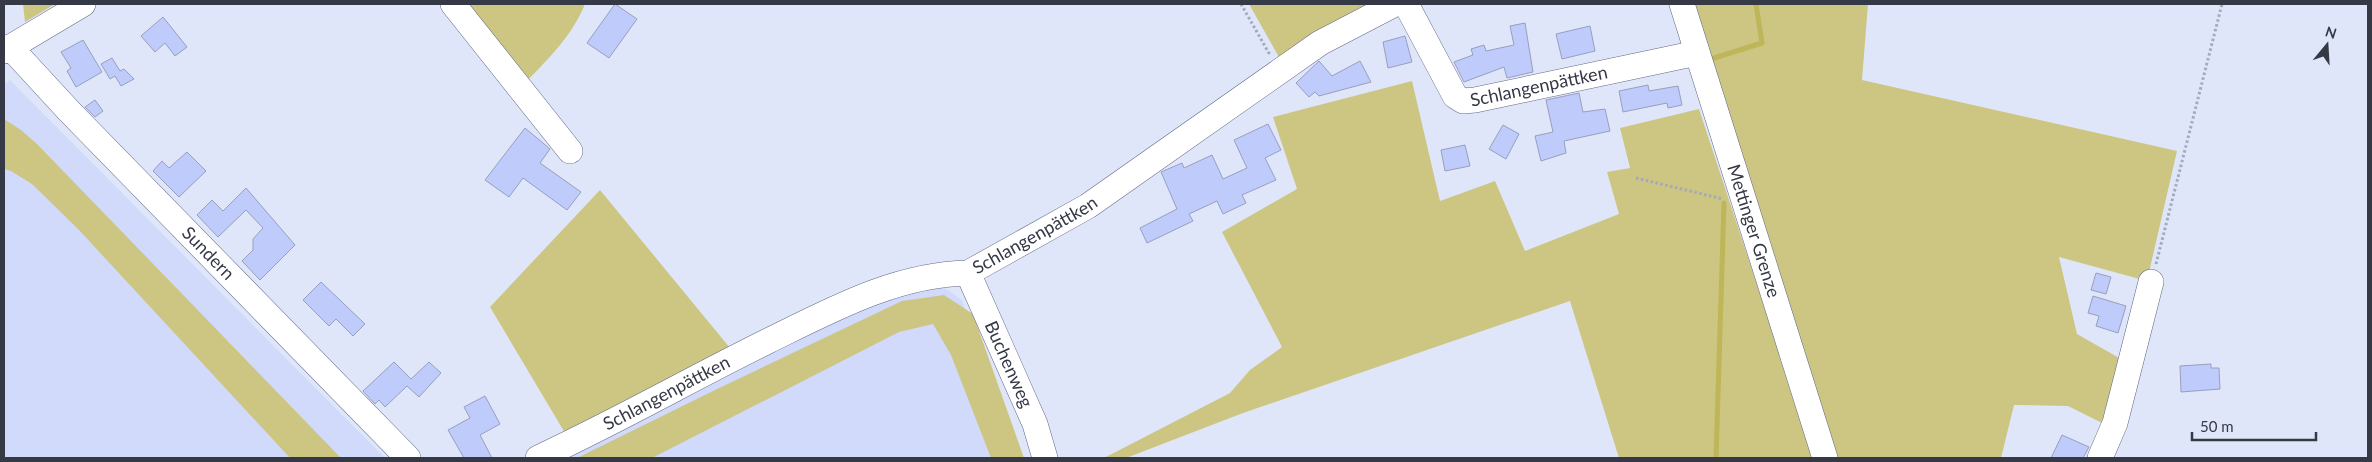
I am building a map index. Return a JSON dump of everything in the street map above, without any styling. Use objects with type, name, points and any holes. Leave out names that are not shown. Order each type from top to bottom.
[{"type":"street","points":[[7,49],[83,4]]},
{"type":"street","points":[[453,4],[570,151]]},
{"type":"street","name":"Schlangenpättken","points":[[538,458],[825,313],[901,282],[949,273],[968,273],[1088,206],[1320,43],[1395,4]]},
{"type":"street","name":"Schlangenpättken","points":[[1406,4],[1455,96],[1463,101],[1697,53]]},
{"type":"street","name":"Mettinger Grenze","points":[[1682,4],[1825,458]]},
{"type":"street","name":"Sundern","points":[[7,49],[408,458]]},
{"type":"street","name":"Buchenweg","points":[[968,273],[1035,424],[1046,458]]},
{"type":"street","points":[[2100,458],[2115,422],[2151,282]]},
{"type":"path","points":[[1241,4],[1272,58],[1271,77]]},
{"type":"path","points":[[2151,282],[2222,4]]},
{"type":"path","points":[[1636,178],[1744,204]]},
{"type":"shaded area","points":[[23,4],[55,4],[25,22]]},
{"type":"shaded area","points":[[458,4],[585,4],[580,16],[567,36],[525,83]]},
{"type":"shaded area","points":[[1249,4],[1379,4],[1280,59]]},
{"type":"shaded area","points":[[1689,4],[1868,4],[1862,80],[2177,151],[2147,281],[2059,257],[2077,334],[2128,363],[2110,427],[2068,406],[2014,405],[2001,458],[1833,458]]},
{"type":"shaded area","points":[[10,80],[385,458],[4,458],[4,84]]},
{"type":"shaded area","points":[[1412,81],[1440,201],[1495,181],[1525,251],[1619,214],[1607,172],[1630,168],[1620,128],[1699,109],[1814,458],[1619,458],[1570,301],[1243,413],[1126,458],[1104,458],[1230,393],[1250,370],[1282,347],[1222,232],[1297,189],[1273,117]]},
{"type":"shaded area","points":[[4,119],[37,144],[341,458],[290,458],[79,230],[32,184],[11,171],[4,169]]},
{"type":"shaded area","points":[[600,190],[730,348],[565,433],[490,307]]},
{"type":"shaded area","points":[[942,286],[962,300],[1008,434],[1014,458],[559,458],[811,332],[904,293]]},
{"type":"shaded area","points":[[944,295],[973,314],[1024,458],[991,458],[951,355],[933,324],[899,332],[652,458],[577,458],[902,301]]},
{"type":"building","points":[[615,4],[637,19],[609,58],[587,43]]},
{"type":"building","points":[[163,17],[187,47],[175,56],[165,43],[155,52],[141,36]]},
{"type":"building","points":[[1525,23],[1533,72],[1507,78],[1504,67],[1464,82],[1454,62],[1473,55],[1471,49],[1484,45],[1486,51],[1514,45],[1510,26]]},
{"type":"building","points":[[1590,26],[1595,51],[1562,59],[1556,34]]},
{"type":"building","points":[[1405,36],[1412,62],[1388,68],[1383,42]]},
{"type":"building","points":[[83,40],[102,72],[76,87],[67,71],[71,68],[61,52]]},
{"type":"building","points":[[112,58],[120,71],[124,69],[134,79],[121,86],[115,76],[110,79],[101,64]]},
{"type":"building","points":[[1319,61],[1332,76],[1360,61],[1371,82],[1319,96],[1315,92],[1309,97],[1296,83]]},
{"type":"building","points":[[1648,85],[1649,91],[1678,86],[1682,105],[1668,108],[1667,103],[1623,112],[1619,91]]},
{"type":"building","points":[[1579,93],[1583,112],[1605,109],[1610,131],[1564,141],[1566,153],[1541,161],[1535,136],[1553,132],[1546,100]]},
{"type":"building","points":[[95,100],[103,111],[95,117],[85,107]]},
{"type":"building","points":[[1268,124],[1281,150],[1265,158],[1276,180],[1242,195],[1246,203],[1223,214],[1217,201],[1189,214],[1193,221],[1147,243],[1140,228],[1177,209],[1161,172],[1182,163],[1184,168],[1212,155],[1223,179],[1247,168],[1234,140]]},
{"type":"building","points":[[1503,125],[1519,134],[1506,159],[1489,149]]},
{"type":"building","points":[[525,128],[550,149],[540,163],[581,192],[567,210],[523,178],[509,197],[485,180]]},
{"type":"building","points":[[1465,145],[1470,166],[1445,171],[1441,150]]},
{"type":"building","points":[[187,152],[206,171],[179,197],[153,171],[162,161],[169,168]]},
{"type":"building","points":[[246,188],[295,245],[260,280],[242,261],[253,250],[253,239],[263,228],[246,210],[218,237],[197,215],[212,200],[223,211]]},
{"type":"building","points":[[2096,273],[2111,277],[2106,294],[2091,290]]},
{"type":"building","points":[[321,282],[365,324],[353,336],[336,319],[329,326],[303,300]]},
{"type":"building","points":[[2093,296],[2126,306],[2118,333],[2096,326],[2099,316],[2088,313]]},
{"type":"building","points":[[394,362],[411,379],[429,362],[441,373],[419,397],[407,386],[385,407],[379,400],[375,404],[363,391]]},
{"type":"building","points":[[2211,364],[2211,368],[2219,368],[2220,389],[2181,392],[2180,366]]},
{"type":"building","points":[[485,396],[500,424],[480,435],[492,458],[464,458],[448,430],[470,418],[464,407]]},
{"type":"building","points":[[2062,435],[2089,447],[2083,458],[2051,458]]},
{"type":"waterway","points":[[1712,64],[1711,59],[1762,43],[1756,4]]},
{"type":"waterway","points":[[1716,458],[1724,203]]}]
